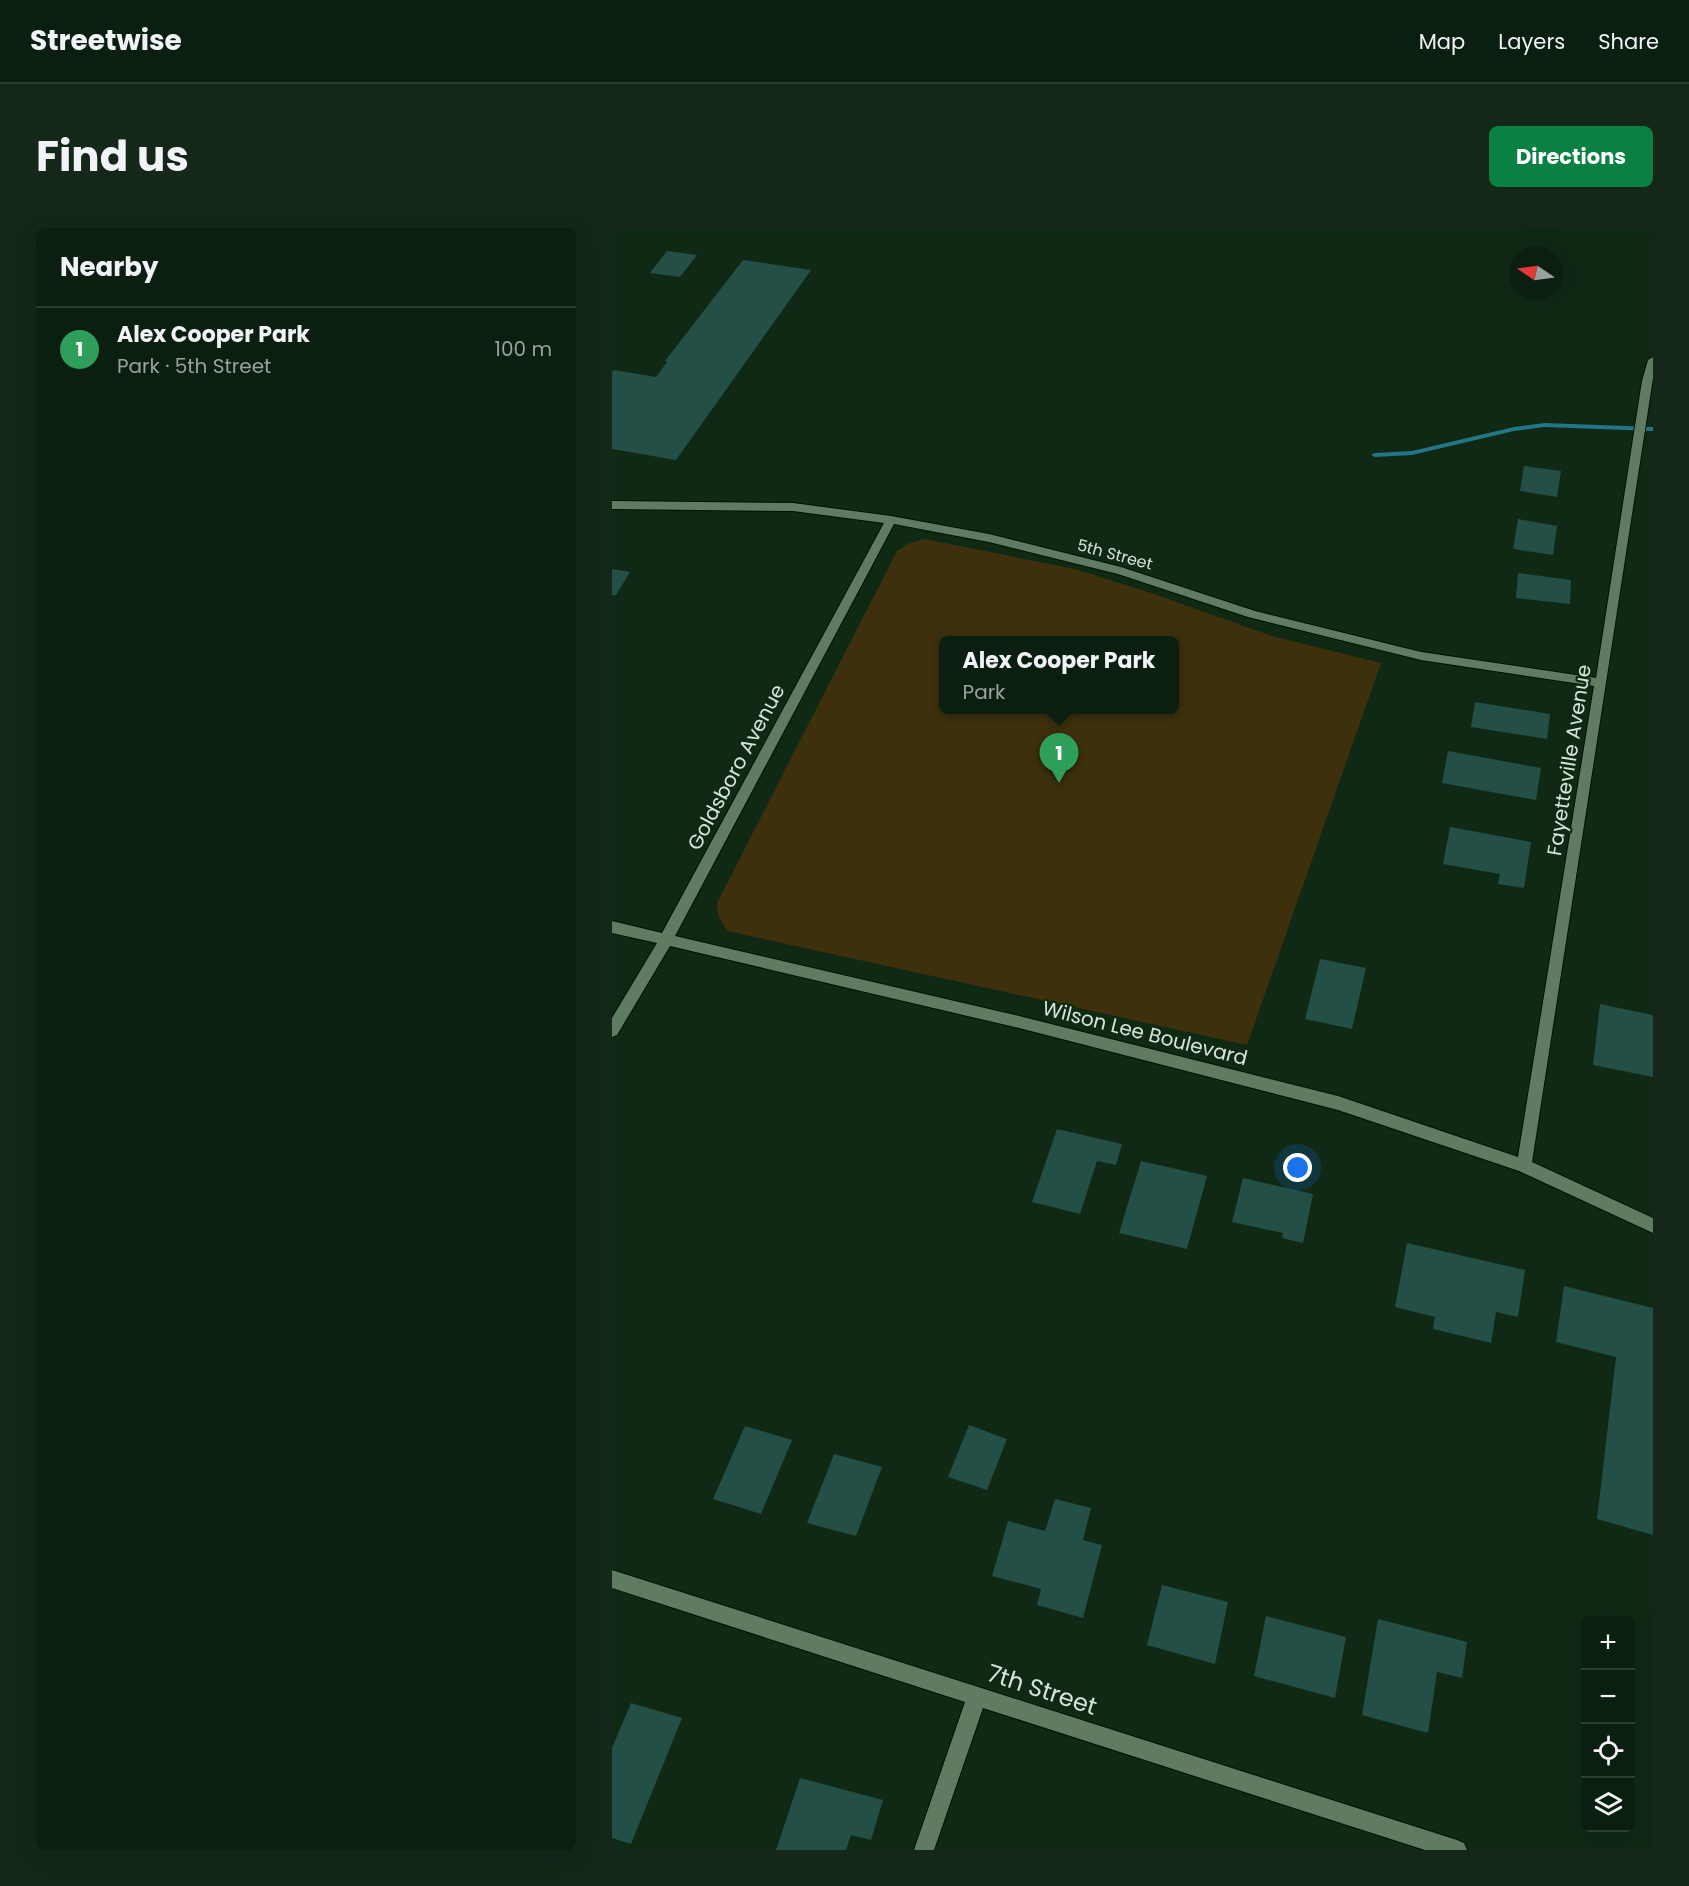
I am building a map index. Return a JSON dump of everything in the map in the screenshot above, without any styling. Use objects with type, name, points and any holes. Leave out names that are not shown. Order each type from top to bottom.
[{"type":"street","name":"Fayetteville Avenue","points":[[1524,1166],[1647,381],[1653,360]]},
{"type":"street","name":"5th Street","points":[[612,505],[793,507],[891,520],[989,538],[1121,571],[1252,614],[1421,656],[1601,683]]},
{"type":"street","name":"Goldsboro Avenue","points":[[612,1031],[666,940],[891,520]]},
{"type":"street","name":"Wilson Lee Boulevard","points":[[612,927],[740,955],[989,1015],[1338,1103],[1524,1166],[1653,1226]]},
{"type":"street","name":"7th Street","points":[[612,1579],[1456,1850]]},
{"type":"street","points":[[924,1850],[977,1696]]},
{"type":"shaded area","points":[[925,539],[1075,569],[1272,636],[1381,663],[1247,1045],[727,931],[718,915],[717,903],[897,551],[910,543]]},
{"type":"building","points":[[667,251],[697,255],[680,277],[650,273]]},
{"type":"building","points":[[743,260],[811,270],[676,460],[612,449],[612,372],[614,370],[656,377],[667,362],[665,361]]},
{"type":"building","points":[[1524,466],[1561,471],[1557,497],[1520,491]]},
{"type":"building","points":[[1518,519],[1557,526],[1553,555],[1513,549]]},
{"type":"building","points":[[612,569],[630,572],[616,595],[612,595]]},
{"type":"building","points":[[1518,573],[1571,580],[1570,604],[1516,598]]},
{"type":"building","points":[[1475,702],[1550,714],[1547,739],[1471,727]]},
{"type":"building","points":[[1448,751],[1541,768],[1536,800],[1442,783]]},
{"type":"building","points":[[1450,827],[1531,842],[1524,888],[1498,884],[1500,874],[1443,864]]},
{"type":"building","points":[[1320,959],[1366,968],[1352,1029],[1305,1019]]},
{"type":"building","points":[[1600,1004],[1653,1015],[1653,1077],[1593,1065]]},
{"type":"building","points":[[1057,1129],[1122,1144],[1116,1165],[1097,1161],[1080,1214],[1032,1202]]},
{"type":"building","points":[[1141,1161],[1207,1176],[1187,1249],[1119,1233]]},
{"type":"building","points":[[1243,1178],[1313,1194],[1303,1243],[1282,1238],[1283,1233],[1232,1222]]},
{"type":"building","points":[[1407,1243],[1525,1270],[1518,1317],[1496,1312],[1491,1343],[1433,1329],[1435,1317],[1395,1307]]},
{"type":"building","points":[[1564,1286],[1653,1308],[1653,1535],[1597,1519],[1616,1357],[1556,1342]]},
{"type":"building","points":[[969,1425],[1007,1439],[987,1490],[948,1477]]},
{"type":"building","points":[[745,1426],[792,1440],[761,1514],[713,1499]]},
{"type":"building","points":[[834,1454],[882,1467],[856,1536],[807,1523]]},
{"type":"building","points":[[1055,1499],[1091,1508],[1083,1540],[1102,1545],[1083,1618],[1037,1605],[1041,1589],[992,1576],[1008,1521],[1045,1531]]},
{"type":"building","points":[[1162,1585],[1228,1602],[1215,1664],[1147,1645]]},
{"type":"building","points":[[1266,1616],[1346,1637],[1335,1698],[1254,1676]]},
{"type":"building","points":[[1378,1619],[1467,1642],[1462,1678],[1437,1672],[1428,1733],[1362,1715]]},
{"type":"building","points":[[631,1703],[682,1718],[631,1844],[612,1838],[612,1748]]},
{"type":"building","points":[[800,1778],[883,1800],[871,1840],[851,1835],[846,1850],[776,1850]]},
{"type":"waterway","points":[[1375,455],[1412,453],[1514,429],[1544,425],[1653,429]]},
{"type":"place","name":"Alex Cooper Park","points":[[1059,783]]}]
